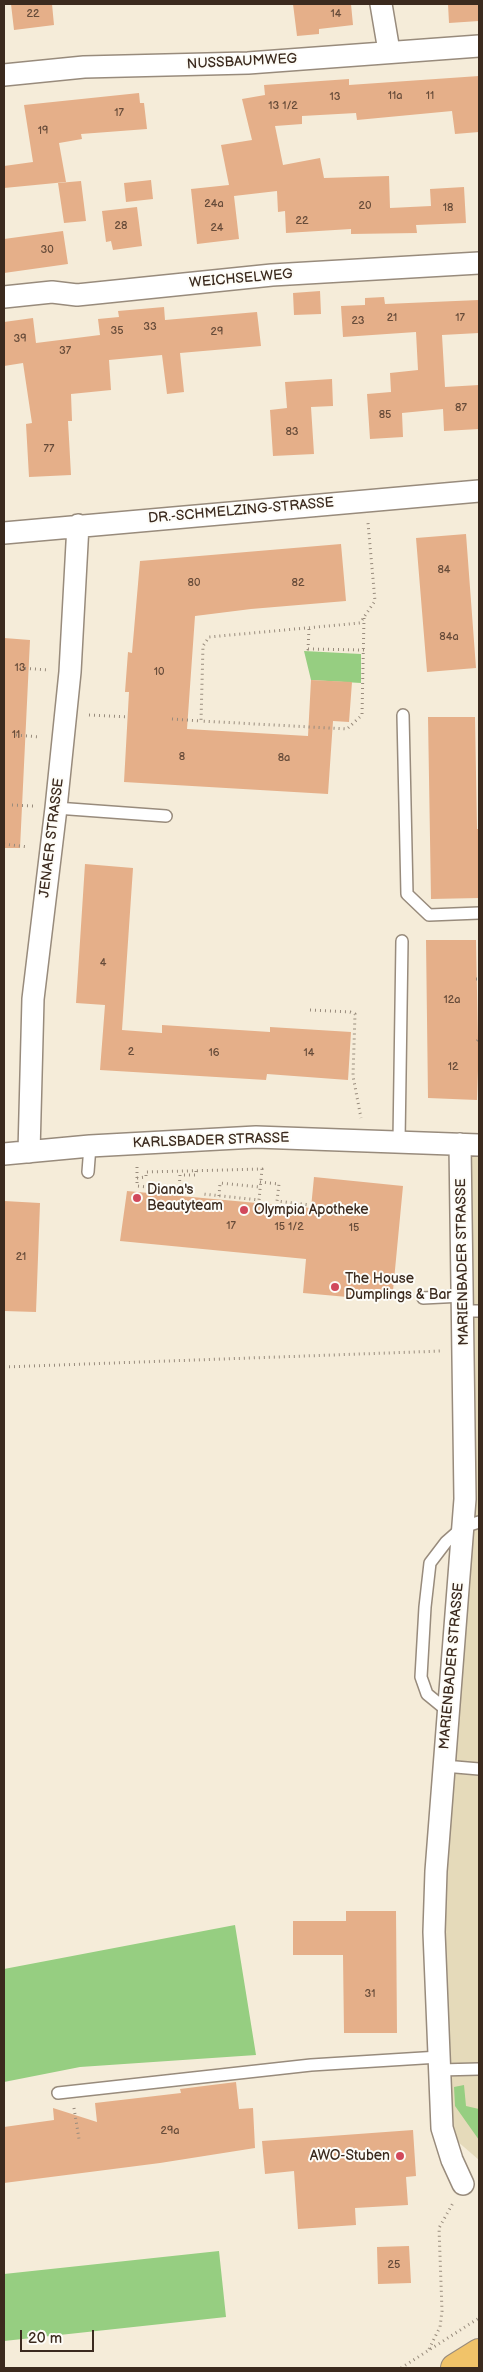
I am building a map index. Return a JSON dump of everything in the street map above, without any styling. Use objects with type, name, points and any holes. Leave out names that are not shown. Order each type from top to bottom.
[{"type":"main road","points":[[455,2368],[479,2353]]},
{"type":"street","points":[[381,4],[389,51]]},
{"type":"street","name":"NUSSBAUMWEG","points":[[4,75],[84,67],[248,63],[389,51],[479,46]]},
{"type":"street","name":"WEICHSELWEG","points":[[4,297],[52,292],[77,295],[272,275],[479,263]]},
{"type":"street","name":"DR.-SCHMELZING-STRASSE","points":[[4,533],[479,491]]},
{"type":"street","name":"JENAER STRASSE","points":[[29,1152],[33,999],[70,672],[78,525]]},
{"type":"street","name":"KARLSBADER STRASSE","points":[[4,1154],[90,1146],[256,1137],[470,1144]]},
{"type":"street","name":"MARIENBADER STRASSE","points":[[464,2184],[452,2160],[442,2128],[434,1932],[436,1871],[444,1766],[471,1524],[466,1454],[465,1350],[469,1306],[470,1144]]},
{"type":"lane","points":[[403,715],[407,894],[429,915],[479,913]]},
{"type":"lane","points":[[56,808],[166,816]]},
{"type":"lane","points":[[399,1141],[402,941]]},
{"type":"lane","points":[[88,1172],[90,1146]]},
{"type":"lane","points":[[423,1298],[469,1306]]},
{"type":"lane","points":[[449,1712],[427,1694],[422,1677],[424,1607],[430,1563],[446,1542],[471,1524]]},
{"type":"lane","points":[[444,1766],[479,1769]]},
{"type":"lane","points":[[58,2092],[311,2069],[378,2065],[439,2064],[479,2069]]},
{"type":"path","points":[[201,721],[203,646],[209,637],[360,623],[364,618],[375,601],[366,500]]},
{"type":"path","points":[[172,720],[347,729],[362,715],[364,618]]},
{"type":"path","points":[[309,628],[308,649],[364,650]]},
{"type":"path","points":[[20,668],[70,672]]},
{"type":"path","points":[[66,714],[128,717]]},
{"type":"path","points":[[310,1010],[350,1012],[355,1014],[353,1076],[365,1141]]},
{"type":"path","points":[[137,1168],[137,1186],[187,1191]]},
{"type":"path","points":[[137,1178],[146,1178],[146,1172],[262,1169],[259,1200],[203,1194]]},
{"type":"path","points":[[179,1191],[180,1175],[196,1175],[196,1170]]},
{"type":"path","points":[[219,1196],[220,1183],[279,1184],[278,1202],[310,1204]]},
{"type":"path","points":[[4,1367],[465,1350]]},
{"type":"path","points":[[71,2090],[79,2139]]},
{"type":"path","points":[[429,2349],[440,2327],[442,2311],[439,2228],[464,2184]]},
{"type":"path","points":[[401,2368],[479,2318]]},
{"type":"shaded area","points":[[460,1144],[479,1145],[479,2160],[442,2128],[434,1932],[462,1541]]},
{"type":"green space","points":[[304,651],[361,654],[361,683],[311,680]]},
{"type":"green space","points":[[235,1925],[256,2055],[80,2067],[4,2082],[4,1969]]},
{"type":"green space","points":[[464,2085],[466,2106],[479,2109],[479,2140],[455,2106],[454,2087]]},
{"type":"green space","points":[[219,2251],[226,2317],[4,2341],[4,2274]]},
{"type":"building","points":[[11,4],[52,4],[54,25],[14,30]]},
{"type":"building","points":[[293,4],[351,4],[353,25],[319,29],[319,34],[297,36]]},
{"type":"building","points":[[448,4],[479,4],[479,21],[449,23]]},
{"type":"building","points":[[479,76],[479,132],[455,134],[452,111],[357,120],[356,113],[302,116],[302,124],[275,126],[283,165],[320,158],[324,178],[389,176],[390,208],[431,206],[430,189],[464,187],[466,223],[416,225],[417,233],[351,234],[351,229],[286,233],[285,211],[278,212],[277,191],[234,196],[239,239],[197,244],[191,189],[229,185],[221,145],[252,140],[242,99],[265,95],[264,85],[349,79],[349,85]]},
{"type":"building","points":[[139,93],[140,103],[144,103],[147,129],[81,134],[82,139],[59,143],[66,182],[4,188],[4,166],[33,162],[24,105]]},
{"type":"building","points":[[151,180],[153,199],[126,202],[124,183]]},
{"type":"building","points":[[81,181],[86,221],[64,223],[58,183]]},
{"type":"building","points":[[137,207],[142,246],[113,250],[111,241],[106,242],[102,211]]},
{"type":"building","points":[[63,231],[68,264],[4,273],[4,239]]},
{"type":"building","points":[[320,291],[321,314],[294,315],[293,293]]},
{"type":"building","points":[[384,297],[385,304],[479,300],[479,333],[442,335],[445,387],[479,385],[479,429],[444,431],[443,409],[402,413],[403,437],[370,439],[367,394],[391,392],[390,373],[418,370],[416,332],[343,337],[341,306],[365,305],[365,298]]},
{"type":"building","points":[[164,307],[165,320],[257,312],[261,346],[180,353],[184,392],[167,394],[162,355],[109,360],[111,390],[71,394],[72,421],[68,421],[71,475],[29,477],[26,424],[32,423],[23,363],[4,366],[4,322],[33,318],[36,343],[100,335],[98,319],[119,317],[118,311]]},
{"type":"building","points":[[332,379],[333,406],[311,407],[314,454],[273,456],[270,410],[287,408],[285,382]]},
{"type":"building","points":[[466,534],[476,668],[427,672],[416,538]]},
{"type":"building","points":[[341,544],[346,601],[195,616],[187,729],[308,736],[311,680],[352,682],[349,722],[333,721],[328,794],[124,782],[129,692],[125,692],[128,652],[132,653],[140,561]]},
{"type":"building","points":[[4,638],[30,640],[20,848],[4,848]]},
{"type":"building","points":[[428,717],[475,717],[477,829],[479,829],[479,898],[431,899]]},
{"type":"building","points":[[85,864],[133,868],[122,1030],[162,1033],[162,1025],[270,1032],[270,1027],[351,1032],[348,1080],[267,1074],[266,1080],[100,1070],[105,1005],[76,1003]]},
{"type":"building","points":[[426,940],[476,940],[479,1041],[477,1100],[428,1098]]},
{"type":"building","points":[[314,1177],[403,1186],[392,1301],[303,1293],[306,1259],[120,1241],[127,1191],[311,1208]]},
{"type":"building","points":[[4,1201],[40,1203],[36,1312],[4,1311]]},
{"type":"building","points":[[346,1911],[396,1911],[397,2033],[344,2033],[343,1955],[293,1955],[293,1921],[346,1921]]},
{"type":"building","points":[[236,2082],[239,2109],[253,2108],[255,2148],[160,2163],[4,2183],[4,2127],[54,2120],[53,2108],[97,2122],[95,2103],[181,2093],[180,2089]]},
{"type":"building","points":[[413,2130],[416,2176],[406,2177],[408,2205],[355,2208],[356,2225],[298,2229],[294,2171],[265,2174],[262,2141]]},
{"type":"building","points":[[409,2246],[411,2283],[378,2284],[377,2247]]},
{"type":"place","name":"Diana's Beautyteam","points":[[137,1198]]},
{"type":"place","name":"Olympia Apotheke","points":[[244,1210]]},
{"type":"place","name":"The House Dumplings & Bar","points":[[335,1287]]},
{"type":"place","name":"AWO-Stuben","points":[[400,2156]]}]
